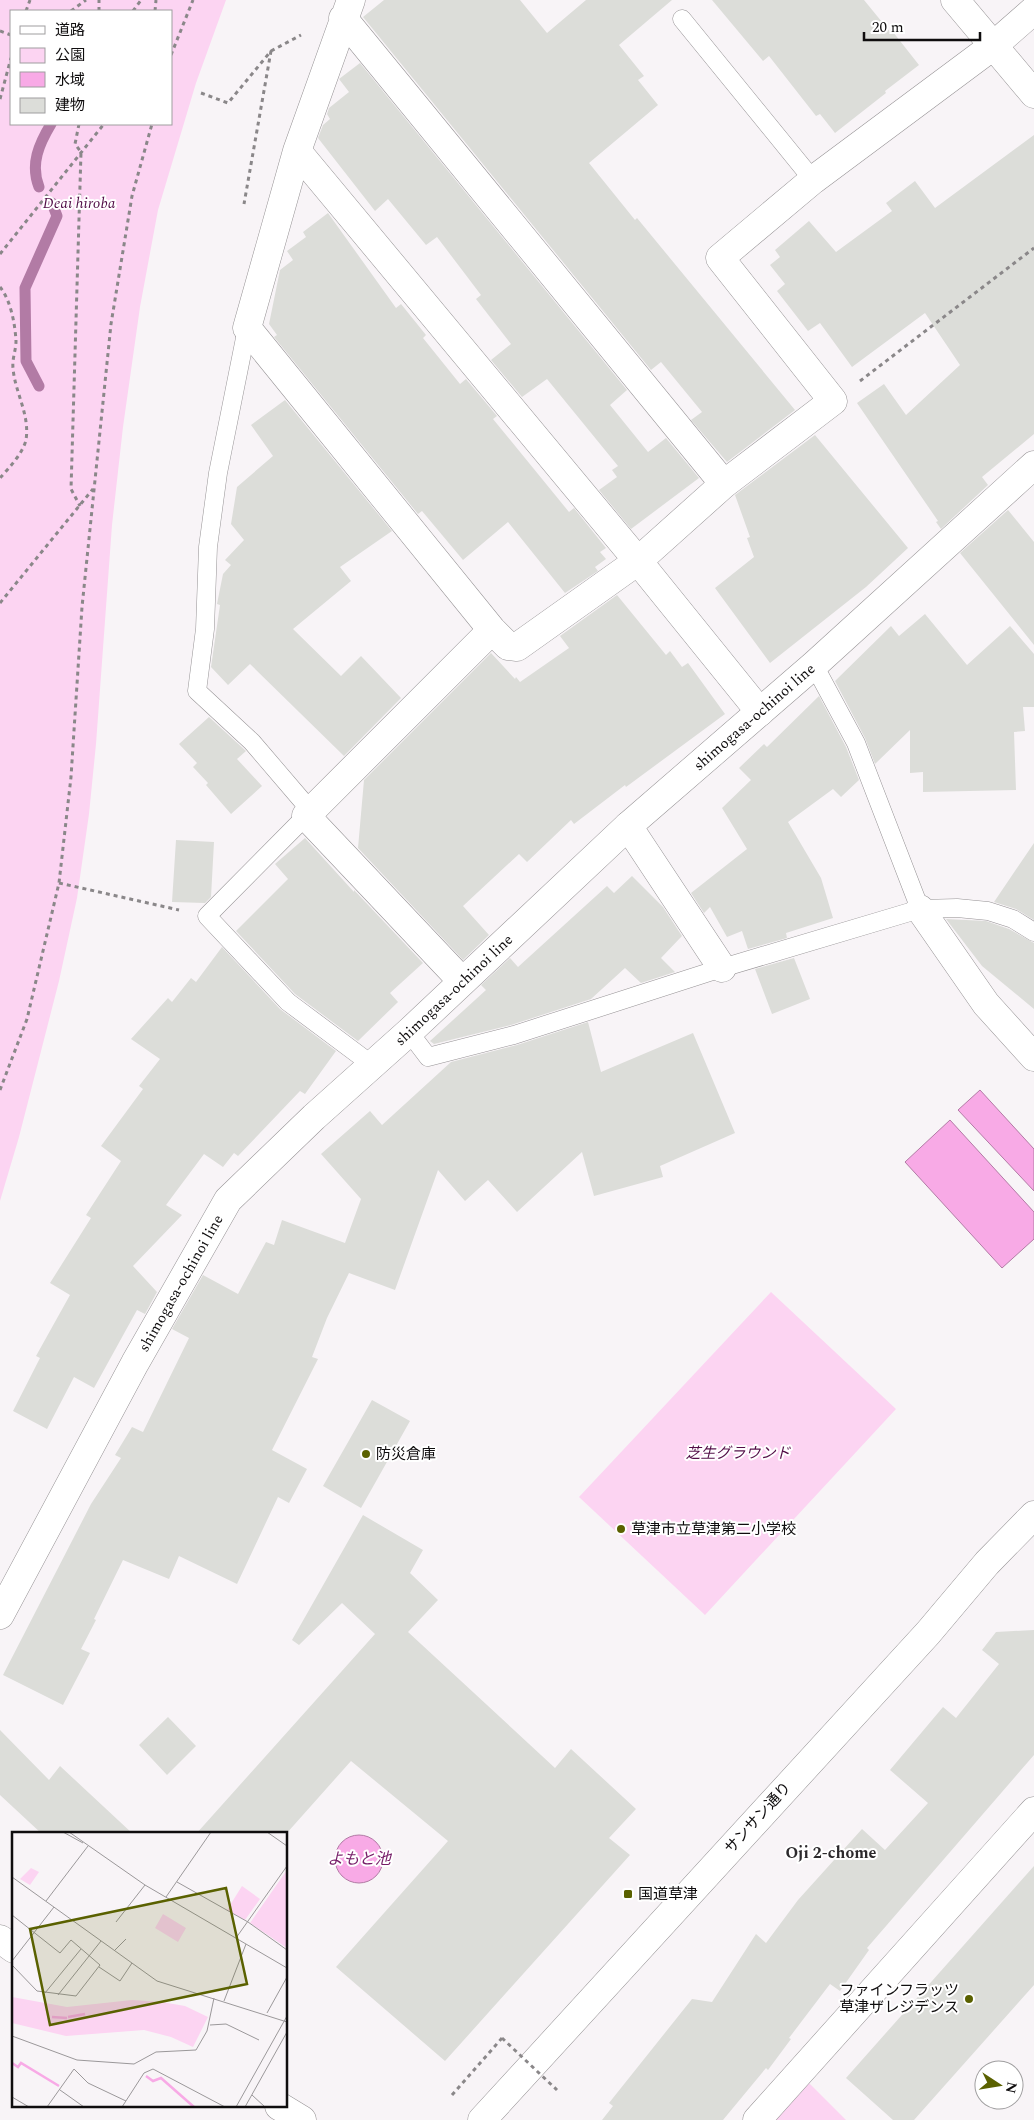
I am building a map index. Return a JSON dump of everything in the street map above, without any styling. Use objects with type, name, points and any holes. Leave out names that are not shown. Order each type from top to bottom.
[{"type":"street","points":[[955,0],[1034,94]]},
{"type":"street","points":[[347,9],[296,150],[247,328],[492,630],[508,646],[517,647],[638,561],[724,484],[833,402],[720,258],[813,180],[993,46],[1034,10]]},
{"type":"street","points":[[347,9],[724,484]]},
{"type":"street","points":[[296,150],[638,561],[760,712]]},
{"type":"street","name":"shimogasa-ochinoi line","points":[[0,1615],[135,1364],[228,1200],[628,826],[814,666],[1034,464]]},
{"type":"street","points":[[462,981],[309,813],[492,630]]},
{"type":"street","points":[[628,826],[722,968]]},
{"type":"street","points":[[920,909],[986,1004],[1034,1057]]},
{"type":"street","name":"サンサン通り","points":[[493,2116],[928,1633],[986,1563],[1034,1515]]},
{"type":"street","points":[[757,2120],[1034,1811]]},
{"type":"street","points":[[0,1939],[12,1948]]},
{"type":"street","points":[[282,2108],[302,2120]]},
{"type":"lane","points":[[682,19],[813,180]]},
{"type":"lane","points":[[247,328],[218,473],[208,547],[205,629],[197,691],[252,742],[309,813],[207,916],[288,1002],[372,1064]]},
{"type":"lane","points":[[814,666],[856,743],[920,909]]},
{"type":"lane","points":[[409,1032],[428,1057],[514,1035],[722,968],[920,909],[957,908],[988,911],[1014,920],[1034,932]]},
{"type":"path","points":[[72,10],[86,0]]},
{"type":"path","points":[[172,52],[193,0]]},
{"type":"path","points":[[201,94],[228,103],[271,51],[304,33]]},
{"type":"path","points":[[244,205],[271,51]]},
{"type":"path","points":[[0,99],[10,62]]},
{"type":"path","points":[[79,125],[76,144],[81,152],[71,489],[80,506]]},
{"type":"path","points":[[0,254],[103,125]]},
{"type":"path","points":[[0,1090],[27,1019],[59,883],[71,777],[82,607],[111,324],[132,196],[152,125]]},
{"type":"path","points":[[833,402],[1034,248]]},
{"type":"path","points":[[0,287],[6,294],[13,320],[16,342],[12,367],[27,420],[25,442],[13,463],[0,478]]},
{"type":"path","points":[[0,603],[94,488]]},
{"type":"path","points":[[59,883],[207,916]]},
{"type":"path","points":[[452,2095],[502,2038],[557,2090]]},
{"type":"green space","name":"Deai hiroba","points":[[0,0],[226,0],[196,83],[158,210],[140,307],[123,427],[112,525],[96,744],[89,814],[77,898],[59,981],[19,1137],[0,1201]]},
{"type":"green space","name":"芝生グラウンド","points":[[771,1292],[896,1409],[705,1615],[579,1497]]},
{"type":"green space","points":[[806,2080],[846,2120],[770,2120]]},
{"type":"water","points":[[980,1090],[1034,1149],[1034,1191],[958,1110]]},
{"type":"water","points":[[950,1120],[1034,1212],[1034,1239],[1002,1268],[905,1162]]},
{"type":"water","name":"よもと池","points":[[354,1835],[364,1835],[373,1839],[379,1845],[382,1850],[382,1868],[373,1879],[364,1883],[354,1883],[345,1879],[339,1873],[335,1864],[335,1854],[339,1845],[345,1839]]},
{"type":"building","points":[[384,0],[520,0],[547,33],[586,0],[672,0],[619,45],[644,76],[638,80],[658,105],[589,163],[635,220],[637,218],[795,410],[727,462],[691,420],[702,412],[661,362],[651,370],[363,17]]},
{"type":"building","points":[[712,0],[864,0],[919,65],[835,133],[820,114],[816,116],[769,56],[763,61]]},
{"type":"building","points":[[360,63],[627,390],[610,405],[648,452],[666,438],[699,478],[631,529],[599,490],[617,477],[612,470],[618,466],[547,379],[522,397],[491,360],[511,344],[476,299],[481,295],[437,237],[426,245],[388,199],[375,211],[318,138],[323,125],[330,119],[327,114],[329,108],[349,92],[339,79]]},
{"type":"building","points":[[1034,135],[1034,434],[982,477],[988,485],[941,529],[936,522],[938,521],[857,403],[884,384],[906,415],[960,365],[925,313],[852,367],[820,323],[808,331],[777,291],[785,284],[770,265],[780,257],[775,250],[809,221],[836,252],[892,211],[886,203],[915,181],[935,208]]},
{"type":"building","points":[[328,213],[396,308],[401,304],[426,335],[423,338],[460,384],[466,379],[497,416],[493,419],[569,512],[574,508],[606,548],[600,552],[606,559],[595,567],[598,571],[565,593],[508,522],[463,560],[422,511],[418,514],[274,337],[277,335],[269,324],[280,270],[293,260],[287,251],[306,237],[303,232]]},
{"type":"building","points":[[285,400],[392,531],[340,567],[351,581],[293,629],[341,676],[361,656],[401,698],[344,756],[250,664],[228,685],[211,667],[220,605],[217,604],[223,574],[231,565],[225,560],[244,540],[231,524],[237,487],[273,456],[251,425]]},
{"type":"building","points":[[815,435],[908,548],[866,587],[770,663],[715,588],[754,557],[747,538],[750,537],[735,495]]},
{"type":"building","points":[[1008,510],[1034,542],[1034,645],[960,553]]},
{"type":"building","points":[[617,595],[666,655],[670,651],[682,667],[688,663],[725,714],[574,824],[571,820],[527,862],[519,854],[463,906],[489,935],[463,960],[358,848],[364,780],[491,653],[520,682],[569,648],[560,636]]},
{"type":"building","points":[[925,614],[967,665],[1010,626],[1034,654],[1034,707],[1023,707],[1025,731],[1014,732],[1016,790],[923,792],[923,772],[910,773],[910,730],[875,764],[865,738],[835,681],[891,626],[899,636]]},
{"type":"building","points":[[819,696],[846,747],[859,780],[841,797],[833,789],[788,822],[821,878],[833,918],[786,933],[787,938],[748,949],[742,931],[727,937],[710,907],[704,913],[691,893],[747,849],[722,808],[751,780],[739,768],[764,744],[767,747]]},
{"type":"building","points":[[209,717],[246,751],[237,759],[262,786],[231,814],[206,785],[208,783],[193,767],[197,763],[179,744]]},
{"type":"building","points":[[305,838],[423,963],[390,993],[398,1002],[358,1041],[295,994],[236,931],[288,879],[275,864]]},
{"type":"building","points":[[176,840],[214,842],[211,897],[205,903],[172,902]]},
{"type":"building","points":[[1034,843],[1034,920],[1016,909],[994,902]]},
{"type":"building","points":[[632,876],[663,907],[682,936],[661,958],[675,972],[641,983],[625,968],[591,999],[511,1025],[434,1044],[430,1041],[486,990],[481,985],[510,958],[518,967],[607,886],[614,893]]},
{"type":"building","points":[[946,919],[986,921],[1009,929],[1034,943],[1034,1009],[982,966]]},
{"type":"building","points":[[222,947],[280,1009],[336,1051],[305,1094],[300,1091],[238,1156],[234,1153],[223,1167],[204,1154],[166,1205],[182,1215],[133,1266],[157,1292],[145,1314],[137,1310],[94,1388],[74,1377],[47,1429],[13,1411],[40,1358],[36,1356],[70,1295],[50,1283],[91,1218],[86,1215],[121,1161],[101,1146],[143,1089],[139,1086],[160,1059],[131,1039],[168,998],[172,1002],[191,978],[196,982]]},
{"type":"building","points":[[794,958],[810,999],[772,1014],[755,969]]},
{"type":"building","points":[[588,1022],[601,1072],[693,1033],[735,1133],[660,1166],[663,1177],[594,1196],[582,1152],[517,1212],[488,1180],[465,1201],[438,1170],[395,1290],[349,1273],[327,1318],[312,1357],[318,1359],[272,1450],[307,1469],[289,1503],[278,1497],[237,1584],[179,1556],[169,1579],[123,1560],[81,1649],[90,1653],[63,1705],[3,1675],[91,1504],[121,1458],[115,1455],[132,1427],[143,1432],[189,1338],[172,1329],[203,1275],[238,1294],[266,1242],[274,1245],[282,1220],[345,1243],[361,1199],[321,1154],[370,1111],[382,1125],[451,1062],[517,1045]]},
{"type":"building","name":"防災倉庫","points":[[372,1400],[410,1421],[361,1508],[323,1486]]},
{"type":"building","points":[[363,1515],[423,1550],[410,1573],[438,1600],[408,1632],[555,1768],[571,1749],[636,1809],[609,1838],[630,1855],[445,2061],[336,1967],[448,1841],[351,1761],[288,1832],[198,1832],[375,1634],[342,1603],[299,1645],[292,1640]]},
{"type":"building","points":[[1034,1630],[1034,1755],[867,1948],[869,1950],[840,1991],[830,1984],[789,2038],[791,2039],[768,2070],[766,2068],[723,2120],[602,2120],[613,2106],[609,2103],[692,1999],[712,2002],[756,1934],[766,1943],[798,1900],[862,1829],[885,1850],[928,1803],[890,1770],[943,1707],[956,1718],[999,1664],[982,1650],[996,1632]]},
{"type":"building","points":[[168,1717],[196,1746],[167,1775],[139,1745]]},
{"type":"building","points":[[0,1730],[49,1780],[60,1766],[131,1832],[40,1832],[0,1795]]},
{"type":"building","name":"ファインフラッツ 草津ザレジデンス","points":[[1034,1866],[1034,1985],[914,2120],[893,2120],[846,2078]]},
{"type":"waterway","points":[[39,187],[35,170],[37,154],[50,125]]},
{"type":"waterway","points":[[39,386],[26,361],[25,288],[57,216],[52,203]]},
{"type":"place","name":"防災倉庫","points":[[366,1454]]},
{"type":"place","name":"草津市立草津第二小学校","points":[[621,1529]]},
{"type":"place","name":"国道草津","points":[[628,1894]]},
{"type":"place","name":"ファインフラッツ 草津ザレジデンス","points":[[969,1999]]},
{"type":"district","name":"Oji 2-chome","points":[[831,1853]]}]
